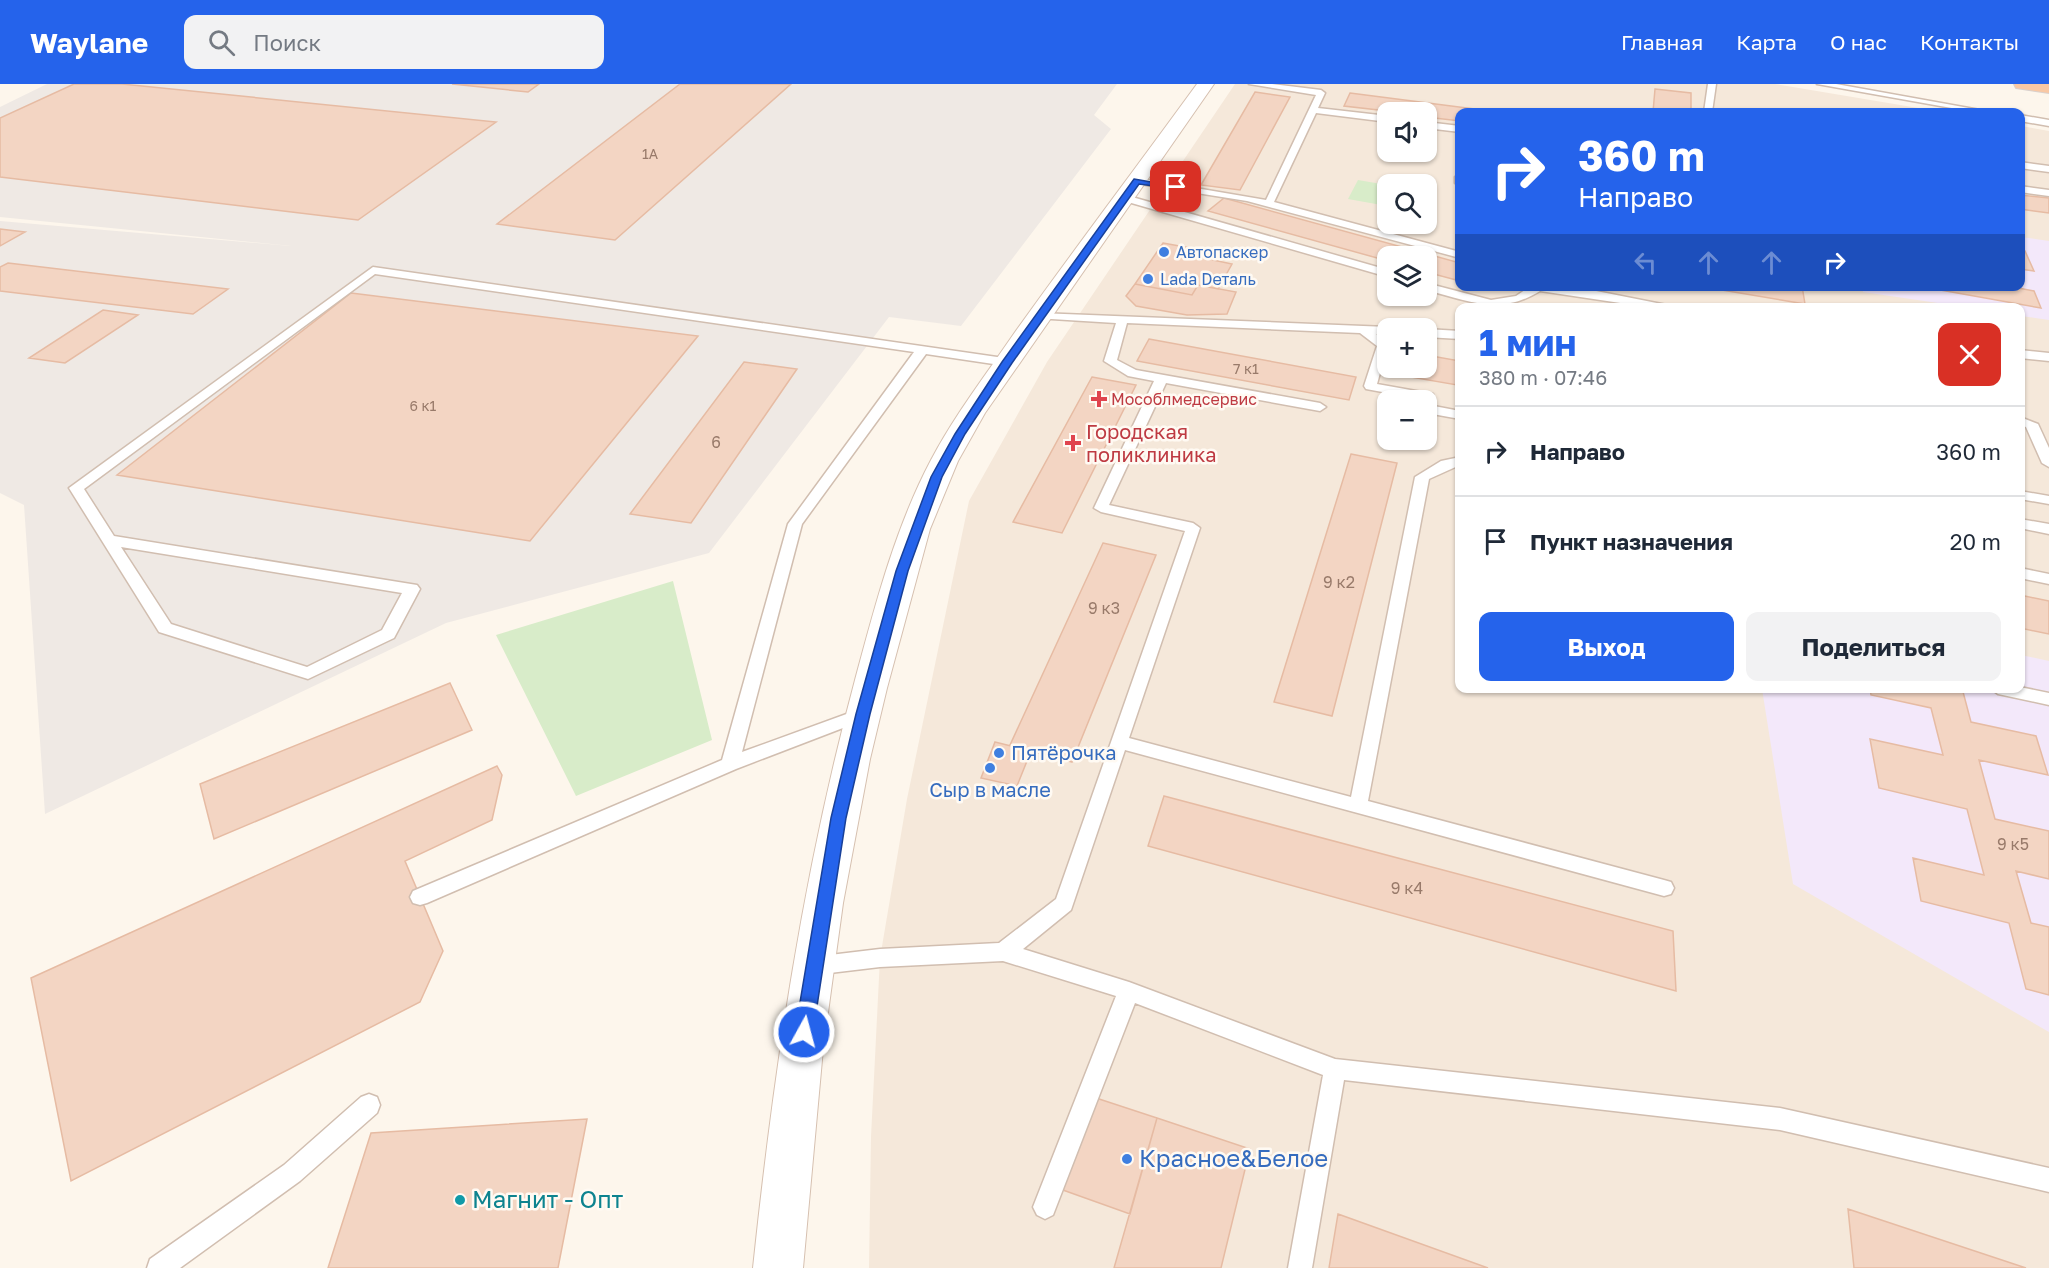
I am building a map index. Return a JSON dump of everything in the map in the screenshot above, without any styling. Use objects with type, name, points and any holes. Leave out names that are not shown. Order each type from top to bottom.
[{"type":"highway","points":[[2022,84],[2049,88]]},
{"type":"main road","points":[[778,1268],[813,966],[839,818],[863,714],[902,571],[937,477],[960,434],[1039,316],[1206,84]]},
{"type":"lane","points":[[1252,84],[1323,88],[1269,203]]},
{"type":"lane","points":[[1709,108],[1712,84]]},
{"type":"lane","points":[[1821,84],[1963,108]]},
{"type":"lane","points":[[1313,110],[1377,118]]},
{"type":"lane","points":[[2025,119],[2049,123]]},
{"type":"lane","points":[[1437,126],[1455,128]]},
{"type":"lane","points":[[2025,166],[2049,169]]},
{"type":"lane","points":[[1131,190],[1269,203],[1455,254]]},
{"type":"lane","points":[[1131,190],[1377,270]]},
{"type":"lane","points":[[2025,190],[2049,193]]},
{"type":"lane","points":[[109,540],[412,589],[388,634],[308,673],[165,628],[109,540],[76,488],[373,270],[1007,362]]},
{"type":"lane","points":[[1437,289],[1491,303],[1519,299],[1532,291]]},
{"type":"lane","points":[[1578,291],[1648,303]]},
{"type":"lane","points":[[1039,316],[1377,331]]},
{"type":"lane","points":[[1122,321],[1110,361],[1132,373],[1320,407]]},
{"type":"lane","points":[[1363,330],[1383,345],[1370,386],[1430,397],[1426,409],[1455,414]]},
{"type":"lane","points":[[1437,334],[1455,335]]},
{"type":"lane","points":[[730,764],[795,524],[923,349]]},
{"type":"lane","points":[[2025,355],[2049,357]]},
{"type":"lane","points":[[1003,952],[1064,904],[1193,528],[1101,508],[1162,378]]},
{"type":"lane","points":[[2025,422],[2031,424],[2049,463]]},
{"type":"lane","points":[[1358,806],[1422,477],[1446,464],[1455,463]]},
{"type":"lane","points":[[2025,496],[2049,500]]},
{"type":"lane","points":[[2025,524],[2049,529]]},
{"type":"lane","points":[[2025,574],[2049,579]]},
{"type":"lane","points":[[2021,693],[2049,699]]},
{"type":"lane","points":[[420,897],[730,764],[863,714]]},
{"type":"lane","points":[[1119,742],[1664,888]]},
{"type":"lane","points":[[813,966],[880,958],[1003,952],[1130,991],[1335,1069],[1780,1119],[2049,1180]]},
{"type":"lane","points":[[1044,1207],[1130,991]]},
{"type":"lane","points":[[1300,1268],[1335,1069]]},
{"type":"lane","points":[[159,1268],[292,1173],[369,1105]]},
{"type":"shaded area","points":[[47,84],[1117,84],[1094,115],[1111,129],[961,326],[889,317],[709,553],[446,623],[45,814],[24,505],[0,493],[0,221],[291,246],[0,217],[0,107]]},
{"type":"shaded area","points":[[1235,84],[1775,84],[1918,108],[1455,108],[1455,291],[2025,291],[2025,127],[2049,131],[2049,1268],[869,1268],[871,1137],[880,958],[907,799],[969,501],[1047,362]]},
{"type":"shaded area","points":[[2025,238],[2049,241],[2049,320],[2025,317],[2025,303],[1938,303],[1863,292],[2025,291]]},
{"type":"shaded area","points":[[2025,656],[2049,661],[2049,1032],[1793,884],[1763,693],[2025,693]]},
{"type":"green space","points":[[1358,180],[1377,183],[1377,204],[1348,199]]},
{"type":"green space","points":[[673,581],[712,740],[576,796],[496,635]]},
{"type":"building","points":[[74,84],[122,84],[496,122],[358,220],[0,177],[0,118]]},
{"type":"building","points":[[452,84],[539,84],[528,92]]},
{"type":"building","points":[[680,84],[791,84],[615,240],[497,224]]},
{"type":"building","points":[[1655,89],[1691,93],[1691,108],[1653,108]]},
{"type":"building","points":[[1255,92],[1290,97],[1240,190],[1201,185]]},
{"type":"building","points":[[1350,93],[1420,102],[1377,102],[1377,110],[1344,106]]},
{"type":"building","points":[[1437,104],[1467,108],[1455,108],[1455,120],[1437,118]]},
{"type":"building","points":[[2025,196],[2049,198],[2049,213],[2025,210]]},
{"type":"building","points":[[1224,198],[1398,246],[1377,246],[1377,258],[1208,211]]},
{"type":"building","points":[[0,229],[25,232],[0,246]]},
{"type":"building","points":[[1163,243],[1218,253],[1213,260],[1232,264],[1218,289],[1198,285],[1192,295],[1135,284]]},
{"type":"building","points":[[2025,251],[2034,271],[2025,270]]},
{"type":"building","points":[[1437,257],[1455,262],[1455,280],[1437,275]]},
{"type":"building","points":[[8,263],[228,289],[193,314],[0,291],[0,267]]},
{"type":"building","points":[[1135,284],[1192,295],[1198,285],[1236,292],[1227,314],[1187,315],[1136,306],[1126,296]]},
{"type":"building","points":[[2025,289],[2034,291],[2041,308],[2025,305],[2025,303],[1946,291]]},
{"type":"building","points":[[1728,291],[1803,291],[1805,303]]},
{"type":"building","points":[[351,293],[698,336],[530,541],[117,475]]},
{"type":"building","points":[[103,310],[138,315],[65,363],[29,358]]},
{"type":"building","points":[[1149,339],[1356,377],[1349,400],[1137,361]]},
{"type":"building","points":[[1437,357],[1455,360],[1455,385],[1416,378],[1437,378]]},
{"type":"building","points":[[744,362],[797,369],[691,523],[630,514]]},
{"type":"building","points":[[1092,377],[1136,385],[1062,533],[1013,522]]},
{"type":"building","points":[[1351,454],[1397,463],[1332,716],[1274,702]]},
{"type":"building","points":[[1103,543],[1156,555],[1072,762],[1010,745]]},
{"type":"building","points":[[2025,596],[2049,601],[2049,634],[2025,629]]},
{"type":"building","points":[[450,683],[472,730],[214,839],[200,784]]},
{"type":"building","points":[[1871,693],[1963,693],[1971,722],[2036,736],[2048,775],[1979,760],[1995,819],[2049,831],[2049,879],[2016,871],[2031,923],[2049,927],[2049,995],[2026,989],[2009,923],[1921,901],[1913,858],[1984,875],[1967,809],[1879,788],[1870,739],[1943,755],[1931,708],[1871,695]]},
{"type":"building","points":[[995,742],[1031,751],[1017,786],[981,778]]},
{"type":"building","points":[[497,766],[502,775],[492,820],[405,861],[443,951],[420,1002],[71,1181],[31,978]]},
{"type":"building","points":[[1164,796],[1673,931],[1676,991],[1148,846]]},
{"type":"building","points":[[1090,1096],[1157,1118],[1130,1214],[1060,1189]]},
{"type":"building","points":[[1157,1118],[1250,1149],[1221,1268],[1114,1268]]},
{"type":"building","name":"Магнит - Опт","points":[[587,1119],[558,1268],[328,1268],[371,1133]]},
{"type":"building","points":[[1848,1209],[2026,1268],[1854,1268]]},
{"type":"building","points":[[1338,1214],[1488,1268],[1329,1268]]},
{"type":"place","name":"Автопаскер","points":[[1164,252]]},
{"type":"place","name":"Lada Dеталь","points":[[1148,279]]},
{"type":"place","name":"Мособлмедсервис","points":[[1099,399]]},
{"type":"place","name":"Городская поликлиника","points":[[1073,443]]},
{"type":"place","name":"Пятёрочка","points":[[999,753]]},
{"type":"place","name":"Сыр в масле","points":[[990,768]]},
{"type":"place","name":"Красное&Белое","points":[[1127,1159]]},
{"type":"place","name":"Магнит - Опт","points":[[460,1200]]},
{"type":"route","points":[[804,1032],[839,818],[863,714],[902,571],[937,477],[960,434],[1007,362],[1137,181],[1176,187]]}]
